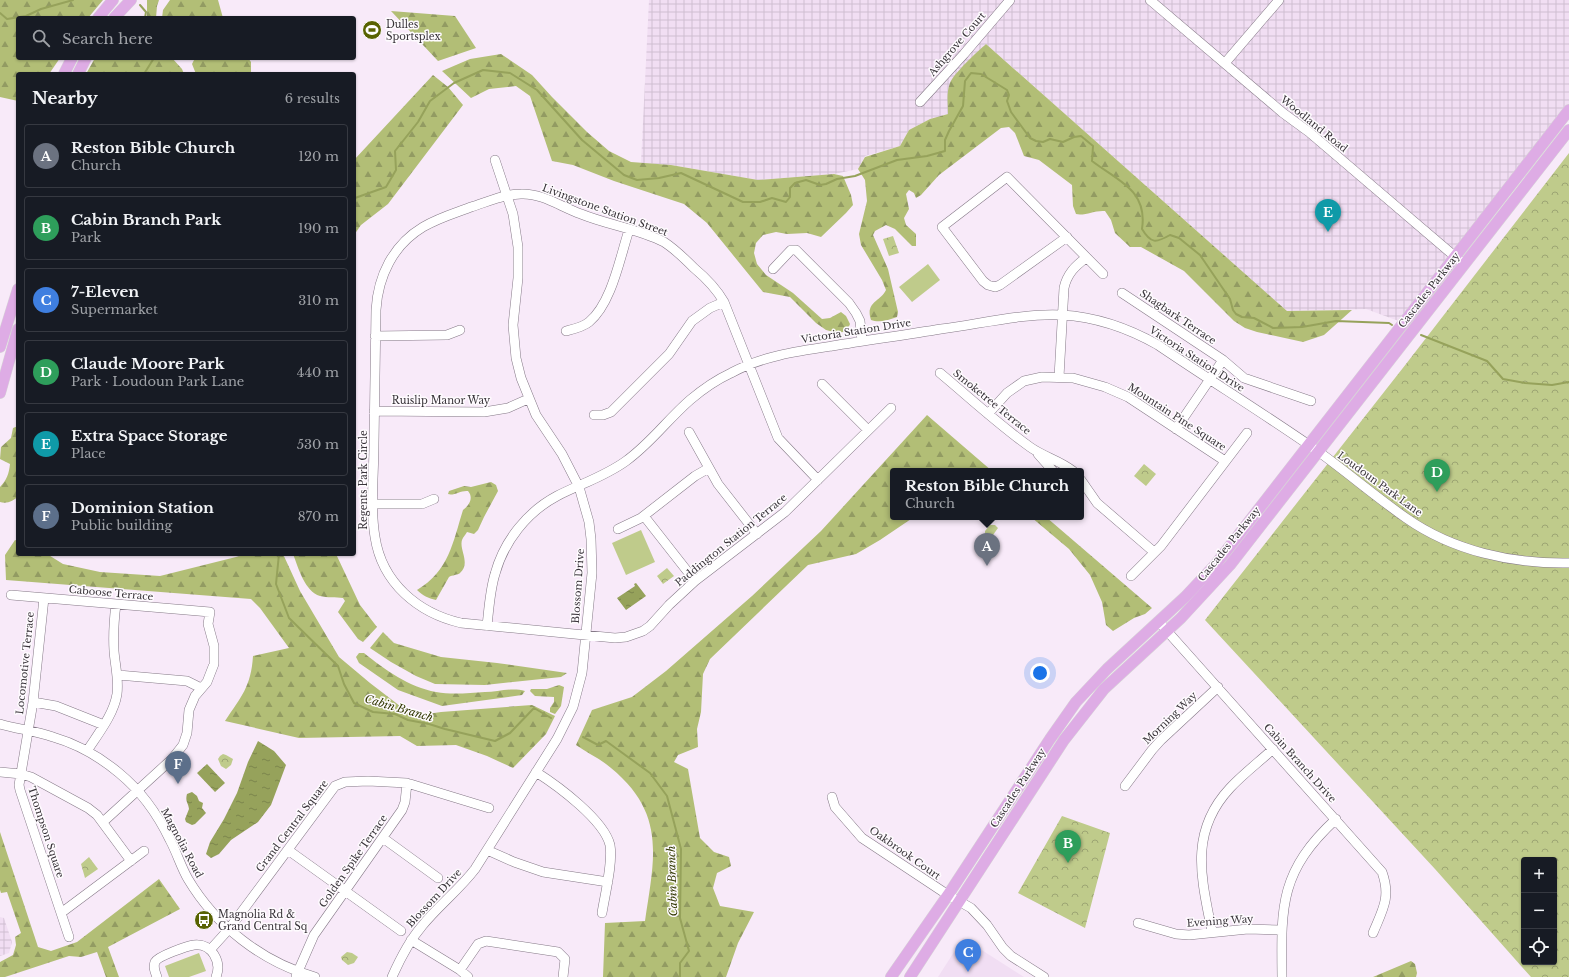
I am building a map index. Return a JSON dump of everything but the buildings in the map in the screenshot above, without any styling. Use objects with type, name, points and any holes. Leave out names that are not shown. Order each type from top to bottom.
[{"type":"main road","points":[[100,16],[113,0]]},
{"type":"main road","points":[[116,16],[131,0]]},
{"type":"main road","points":[[65,72],[71,60]]},
{"type":"main road","points":[[79,72],[85,60]]},
{"type":"main road","name":"Cascades Parkway","points":[[891,977],[948,895],[1067,714],[1096,680],[1185,598],[1216,564],[1569,110]]},
{"type":"main road","name":"Cascades Parkway","points":[[910,977],[958,901],[1082,715],[1104,689],[1167,631],[1207,591],[1230,565],[1569,130]]},
{"type":"main road","points":[[0,346],[2,333],[16,294]]},
{"type":"main road","points":[[0,393],[15,338]]},
{"type":"street","name":"Ashgrove Court","points":[[920,102],[964,54],[1010,0]]},
{"type":"street","name":"Woodland Road","points":[[1150,0],[1283,112],[1309,132],[1464,264]]},
{"type":"street","points":[[1225,63],[1279,0]]},
{"type":"street","name":"Blossom Drive","points":[[392,977],[411,940],[432,914],[464,883],[488,850],[557,739],[573,707],[582,673],[592,556],[589,522],[579,487],[571,469],[536,416],[521,378],[514,342],[514,308],[518,278],[518,247],[514,219],[508,195],[495,160]]},
{"type":"street","points":[[1067,237],[1000,286],[995,287],[988,285],[983,281],[942,227],[1007,177],[1067,237],[1086,258],[1103,274]]},
{"type":"street","name":"Livingstone Station Street","points":[[508,195],[521,194],[540,197],[590,218],[653,237],[675,250],[712,284],[724,302],[778,438],[818,480]]},
{"type":"street","name":"Regents Park Circle","points":[[508,195],[437,220],[418,230],[403,242],[388,263],[379,286],[376,304],[373,525],[378,551],[389,574],[401,590],[415,603],[437,616],[461,623],[586,636]]},
{"type":"street","points":[[566,331],[579,328],[589,322],[605,301],[610,290],[629,230]]},
{"type":"street","points":[[773,269],[792,250],[796,250],[849,303],[860,321],[862,341]]},
{"type":"street","points":[[1059,377],[1064,288],[1071,271],[1086,258]]},
{"type":"street","name":"Shagbark Terrace","points":[[1122,293],[1223,360],[1237,373],[1252,382],[1311,401]]},
{"type":"street","points":[[594,415],[603,415],[611,412],[669,354],[692,321],[710,308],[724,302]]},
{"type":"street","name":"Victoria Station Drive","points":[[488,626],[495,573],[503,553],[522,524],[544,504],[557,496],[597,478],[625,462],[656,436],[678,412],[703,390],[748,364],[781,355],[862,341],[1032,316],[1062,315],[1095,320],[1126,329],[1158,345],[1319,452]]},
{"type":"street","points":[[375,336],[447,335],[460,330]]},
{"type":"street","points":[[2,333],[15,338]]},
{"type":"street","points":[[0,346],[15,338]]},
{"type":"street","points":[[1176,429],[1223,360]]},
{"type":"street","name":"Smoketree Terrace","points":[[940,373],[988,414],[1031,447],[1050,468]]},
{"type":"street","name":"Mountain Pine Square","points":[[988,414],[1007,393],[1024,381],[1042,377],[1059,377],[1088,382],[1116,391],[1137,403],[1225,461]]},
{"type":"street","points":[[822,384],[868,430]]},
{"type":"street","name":"Ruislip Manor Way","points":[[374,411],[484,412],[508,408],[528,399]]},
{"type":"street","name":"Paddington Station Terrace","points":[[586,636],[626,637],[642,631],[650,626],[669,605],[695,581],[785,512],[892,408]]},
{"type":"street","points":[[689,432],[718,484],[757,534]]},
{"type":"street","points":[[1131,576],[1154,552],[1247,433]]},
{"type":"street","name":"Smoketree Terrace","points":[[1031,447],[1055,459],[1068,468]]},
{"type":"street","name":"Loudoun Park Lane","points":[[1319,452],[1407,519],[1443,539],[1502,558],[1524,562],[1569,563]]},
{"type":"street","points":[[618,529],[644,516],[695,476],[709,468]]},
{"type":"street","points":[[1084,484],[1097,503]]},
{"type":"street","points":[[1084,494],[1097,503],[1154,552]]},
{"type":"street","points":[[373,504],[422,504],[434,498]]},
{"type":"street","points":[[644,516],[695,581]]},
{"type":"street","name":"Caboose Terrace","points":[[11,595],[210,612],[208,624],[214,646],[214,664],[207,682],[200,688]]},
{"type":"street","name":"Locomotive Terrace","points":[[28,731],[33,702],[44,598]]},
{"type":"street","points":[[88,751],[104,725],[117,695],[118,675],[114,650],[116,604]]},
{"type":"street","name":"Cabin Branch Drive","points":[[1159,622],[1378,865],[1386,883],[1387,895],[1373,933]]},
{"type":"street","points":[[103,822],[138,791],[180,750],[186,738],[189,710],[200,688],[187,681],[118,675]]},
{"type":"street","name":"Morning Way","points":[[1125,786],[1161,740],[1218,687]]},
{"type":"street","points":[[33,702],[56,706],[104,725]]},
{"type":"street","name":"Magnolia Road","points":[[0,724],[52,736],[88,751],[120,774],[138,791],[162,825],[195,890],[214,914],[244,942],[297,974],[315,977]]},
{"type":"street","name":"Thompson Square","points":[[28,731],[20,790],[69,937]]},
{"type":"street","points":[[1212,932],[1202,880],[1200,860],[1206,830],[1212,814],[1230,788],[1273,749]]},
{"type":"street","points":[[0,772],[21,774],[41,782],[88,808],[103,822],[131,861]]},
{"type":"street","points":[[536,772],[556,786],[598,822],[604,830],[610,850],[608,882],[602,913]]},
{"type":"street","name":"Grand Central Square","points":[[210,950],[229,929],[335,786],[345,782],[368,781],[407,783],[489,808]]},
{"type":"street","name":"Golden Spike Terrace","points":[[297,974],[314,935],[402,810],[405,802],[407,783]]},
{"type":"street","name":"Oakbrook Court","points":[[832,797],[835,806],[862,838],[948,895],[971,908],[1011,956],[1044,977]]},
{"type":"street","points":[[1282,977],[1281,930],[1286,895],[1294,870],[1304,854],[1336,819]]},
{"type":"street","points":[[383,838],[438,878]]},
{"type":"street","points":[[288,850],[401,931]]},
{"type":"street","points":[[488,850],[514,862],[543,872],[608,882]]},
{"type":"street","points":[[61,913],[144,851]]},
{"type":"street","name":"Evening Way","points":[[1138,923],[1176,934],[1195,935],[1248,929],[1281,930]]},
{"type":"street","points":[[411,940],[460,970],[468,977]]},
{"type":"street","points":[[460,970],[478,944],[490,941],[558,952],[565,959],[563,977]]},
{"type":"street","points":[[157,977],[154,964],[158,958],[194,946],[205,947],[210,950],[218,962],[216,977]]},
{"type":"shaded area","points":[[649,0],[1569,0],[1569,110],[1404,323],[1366,309],[1287,311],[986,44],[948,96],[948,114],[930,119],[909,130],[900,146],[865,156],[858,169],[834,174],[758,180],[671,165],[641,163]]},
{"type":"shaded area","points":[[0,917],[4,918],[12,942],[9,953],[0,956]]},
{"type":"shaded area","points":[[963,938],[1024,977],[938,977]]},
{"type":"green space","points":[[0,0],[103,0],[90,16],[16,16],[16,60],[59,60],[50,72],[16,72],[16,101],[0,97]]},
{"type":"green space","points":[[147,0],[159,0],[156,16],[147,16]]},
{"type":"green space","points":[[170,0],[218,0],[222,16],[162,16],[163,10]]},
{"type":"green space","points":[[391,11],[455,16],[476,48],[438,61]]},
{"type":"green space","points":[[986,44],[1287,311],[1352,310],[1324,335],[1303,342],[1245,328],[1234,321],[1184,271],[1141,247],[1130,247],[1115,233],[1111,220],[1105,211],[1076,214],[1073,206],[1072,185],[1039,160],[1024,156],[1015,133],[1009,127],[1001,128],[939,175],[921,195],[916,198],[914,193],[909,190],[906,194],[909,209],[904,218],[906,225],[916,234],[916,246],[912,246],[895,229],[886,225],[875,231],[873,235],[888,269],[898,312],[897,317],[891,319],[881,321],[871,320],[870,309],[886,290],[882,280],[861,245],[859,234],[867,201],[865,180],[858,169],[865,157],[900,146],[909,130],[930,119],[948,114],[948,95],[952,79],[961,68]]},
{"type":"green space","points":[[501,54],[532,75],[587,132],[609,151],[631,162],[671,165],[758,180],[834,174],[843,176],[851,195],[853,205],[821,237],[807,233],[787,234],[776,232],[763,235],[756,243],[754,253],[757,264],[766,275],[793,293],[822,319],[830,318],[841,312],[846,316],[850,324],[847,331],[838,333],[826,330],[816,323],[790,297],[763,292],[707,223],[684,204],[614,181],[573,165],[552,161],[530,96],[516,86],[489,89],[471,98],[442,71],[470,59]]},
{"type":"green space","points":[[94,60],[174,60],[183,72],[87,72]]},
{"type":"green space","points":[[194,60],[250,60],[251,62],[251,72],[195,72],[192,64]]},
{"type":"green space","points":[[433,75],[448,87],[463,105],[388,204],[361,225],[356,232],[356,158]]},
{"type":"green space","points":[[1569,153],[1569,977],[1531,977],[1435,869],[1205,620]]},
{"type":"green space","points":[[893,236],[899,253],[889,256],[883,239]]},
{"type":"green space","points":[[928,264],[940,280],[912,302],[899,287]]},
{"type":"green space","points":[[927,415],[989,468],[890,468],[890,520],[910,520],[856,554],[808,565],[710,659],[703,674],[701,712],[697,729],[698,747],[678,755],[674,762],[688,769],[700,838],[714,852],[729,857],[731,866],[717,873],[713,888],[720,906],[754,912],[738,943],[726,977],[603,977],[605,923],[645,921],[653,857],[649,820],[641,803],[629,785],[611,768],[576,745],[592,710],[632,697],[666,671],[752,596],[821,531]]},
{"type":"green space","points":[[16,427],[16,498],[10,502],[5,503],[0,502],[0,487],[7,476],[10,464],[0,459],[1,447],[11,438],[13,428]]},
{"type":"green space","points":[[1144,464],[1156,474],[1146,486],[1134,476]]},
{"type":"green space","points":[[491,482],[496,485],[498,491],[478,530],[474,534],[467,532],[462,540],[465,561],[463,569],[459,574],[449,577],[436,600],[428,598],[417,590],[428,582],[443,565],[452,544],[463,510],[469,504],[471,499],[468,491],[448,494],[449,491],[464,486],[471,487]]},
{"type":"green space","points":[[1035,520],[1049,520],[1152,608],[1145,614],[1134,618],[1113,631],[1106,625],[1102,602],[1090,575],[1069,549]]},
{"type":"green space","points":[[990,525],[995,525],[998,528],[988,542],[985,540],[985,531]]},
{"type":"green space","points":[[641,530],[655,562],[626,575],[612,543]]},
{"type":"green space","points":[[15,540],[16,556],[50,556],[63,564],[100,572],[160,576],[240,556],[284,556],[300,591],[339,657],[413,716],[441,712],[532,705],[555,716],[546,734],[513,768],[487,756],[456,745],[417,746],[400,736],[299,738],[225,721],[244,691],[250,676],[253,656],[289,648],[260,608],[251,599],[6,580],[5,555]]},
{"type":"green space","points":[[294,556],[337,556],[360,605],[377,627],[363,642],[358,639],[338,612],[345,601],[343,598],[326,597],[315,594],[310,590],[300,572]]},
{"type":"green space","points":[[667,568],[674,576],[663,584],[657,576]]},
{"type":"green space","points":[[383,632],[394,643],[441,657],[567,673],[561,677],[485,685],[435,684],[416,676],[370,648]]},
{"type":"green space","points":[[359,653],[364,653],[380,666],[398,677],[426,690],[454,694],[510,690],[525,691],[522,695],[442,706],[398,690],[359,663],[356,657]]},
{"type":"green space","points":[[559,685],[564,687],[561,706],[555,714],[550,712],[550,708],[554,702],[554,697],[535,696],[530,691],[531,689],[547,689]]},
{"type":"green space","points":[[223,754],[233,759],[231,765],[226,769],[221,766],[218,759]]},
{"type":"green space","points":[[1062,816],[1110,833],[1085,928],[1018,893]]},
{"type":"green space","points":[[0,832],[38,947],[51,951],[77,942],[159,879],[180,909],[108,947],[119,977],[106,977],[97,952],[81,957],[69,956],[5,977],[0,977],[0,962],[13,955],[16,945],[15,937],[21,933],[7,892],[1,893],[0,890]]},
{"type":"green space","points":[[89,857],[98,869],[85,878],[81,864]]},
{"type":"green space","points":[[347,952],[358,957],[354,963],[348,965],[342,960],[341,957]]},
{"type":"green space","points":[[199,953],[206,971],[189,977],[169,977],[165,966]]},
{"type":"green space","points":[[1411,961],[1415,964],[1417,973],[1416,977],[1373,977]]},
{"type":"water","points":[[636,583],[646,596],[626,610],[617,598],[635,586],[634,584]]},
{"type":"water","points":[[258,741],[274,751],[286,765],[271,805],[258,822],[231,840],[219,854],[211,858],[206,854],[210,842],[237,793],[248,762]]},
{"type":"water","points":[[207,764],[225,783],[215,792],[197,773]]},
{"type":"water","points":[[192,792],[197,796],[199,801],[203,803],[202,808],[206,813],[192,825],[186,822],[185,819],[189,809],[186,797],[187,794]]},
{"type":"waterway","name":"Cabin Branch","points":[[26,16],[41,9],[73,0]]},
{"type":"waterway","name":"Cabin Branch","points":[[140,5],[146,12],[145,16]]},
{"type":"waterway","name":"Cabin Branch","points":[[0,13],[7,19],[16,18]]},
{"type":"waterway","name":"Cabin Branch","points":[[145,72],[153,60]]},
{"type":"waterway","points":[[356,198],[386,187],[396,170],[395,151],[418,122],[430,101],[454,83],[483,70],[510,73],[537,90],[582,140],[624,175],[637,180],[659,178],[681,173],[743,202],[760,202],[772,198],[786,202],[790,197],[790,188],[795,183],[806,180],[820,185],[826,184],[837,179],[855,176],[897,160],[927,156],[945,151],[945,140],[963,106],[965,81],[971,73],[981,74],[1007,90],[1009,95],[1007,101],[1011,112],[1030,138],[1043,142],[1050,139],[1063,142],[1074,137],[1081,136],[1093,146],[1092,161],[1121,181],[1136,196],[1143,216],[1142,229],[1145,234],[1154,241],[1161,240],[1170,235],[1179,238],[1200,255],[1230,299],[1233,310],[1236,314],[1242,317],[1254,318],[1273,328],[1302,327],[1336,321],[1389,323],[1392,325]]},
{"type":"waterway","points":[[1421,335],[1487,361],[1503,379],[1525,383],[1552,385],[1569,382]]},
{"type":"waterway","name":"Cabin Branch","points":[[279,556],[276,584],[289,618],[338,666],[344,684],[354,703],[373,712],[395,714],[408,720],[495,741],[510,733],[534,708],[551,718]]},
{"type":"waterway","name":"Cabin Branch","points":[[583,737],[598,745],[606,741],[650,773],[667,796],[681,849],[680,918],[689,951],[680,963],[680,977]]},
{"type":"place","name":"Dulles Sportsplex","points":[[372,30]]},
{"type":"place","name":"Extra Space Storage","points":[[1328,232]]},
{"type":"place","name":"Claude Moore Park","points":[[1437,492]]},
{"type":"place","name":"Reston Bible Church","points":[[987,566]]},
{"type":"place","name":"Dominion Station","points":[[178,784]]},
{"type":"place","name":"Cabin Branch Park","points":[[1068,863]]},
{"type":"place","name":"Magnolia Rd & Grand Central Sq","points":[[204,920]]},
{"type":"place","name":"7-Eleven","points":[[968,972]]}]
